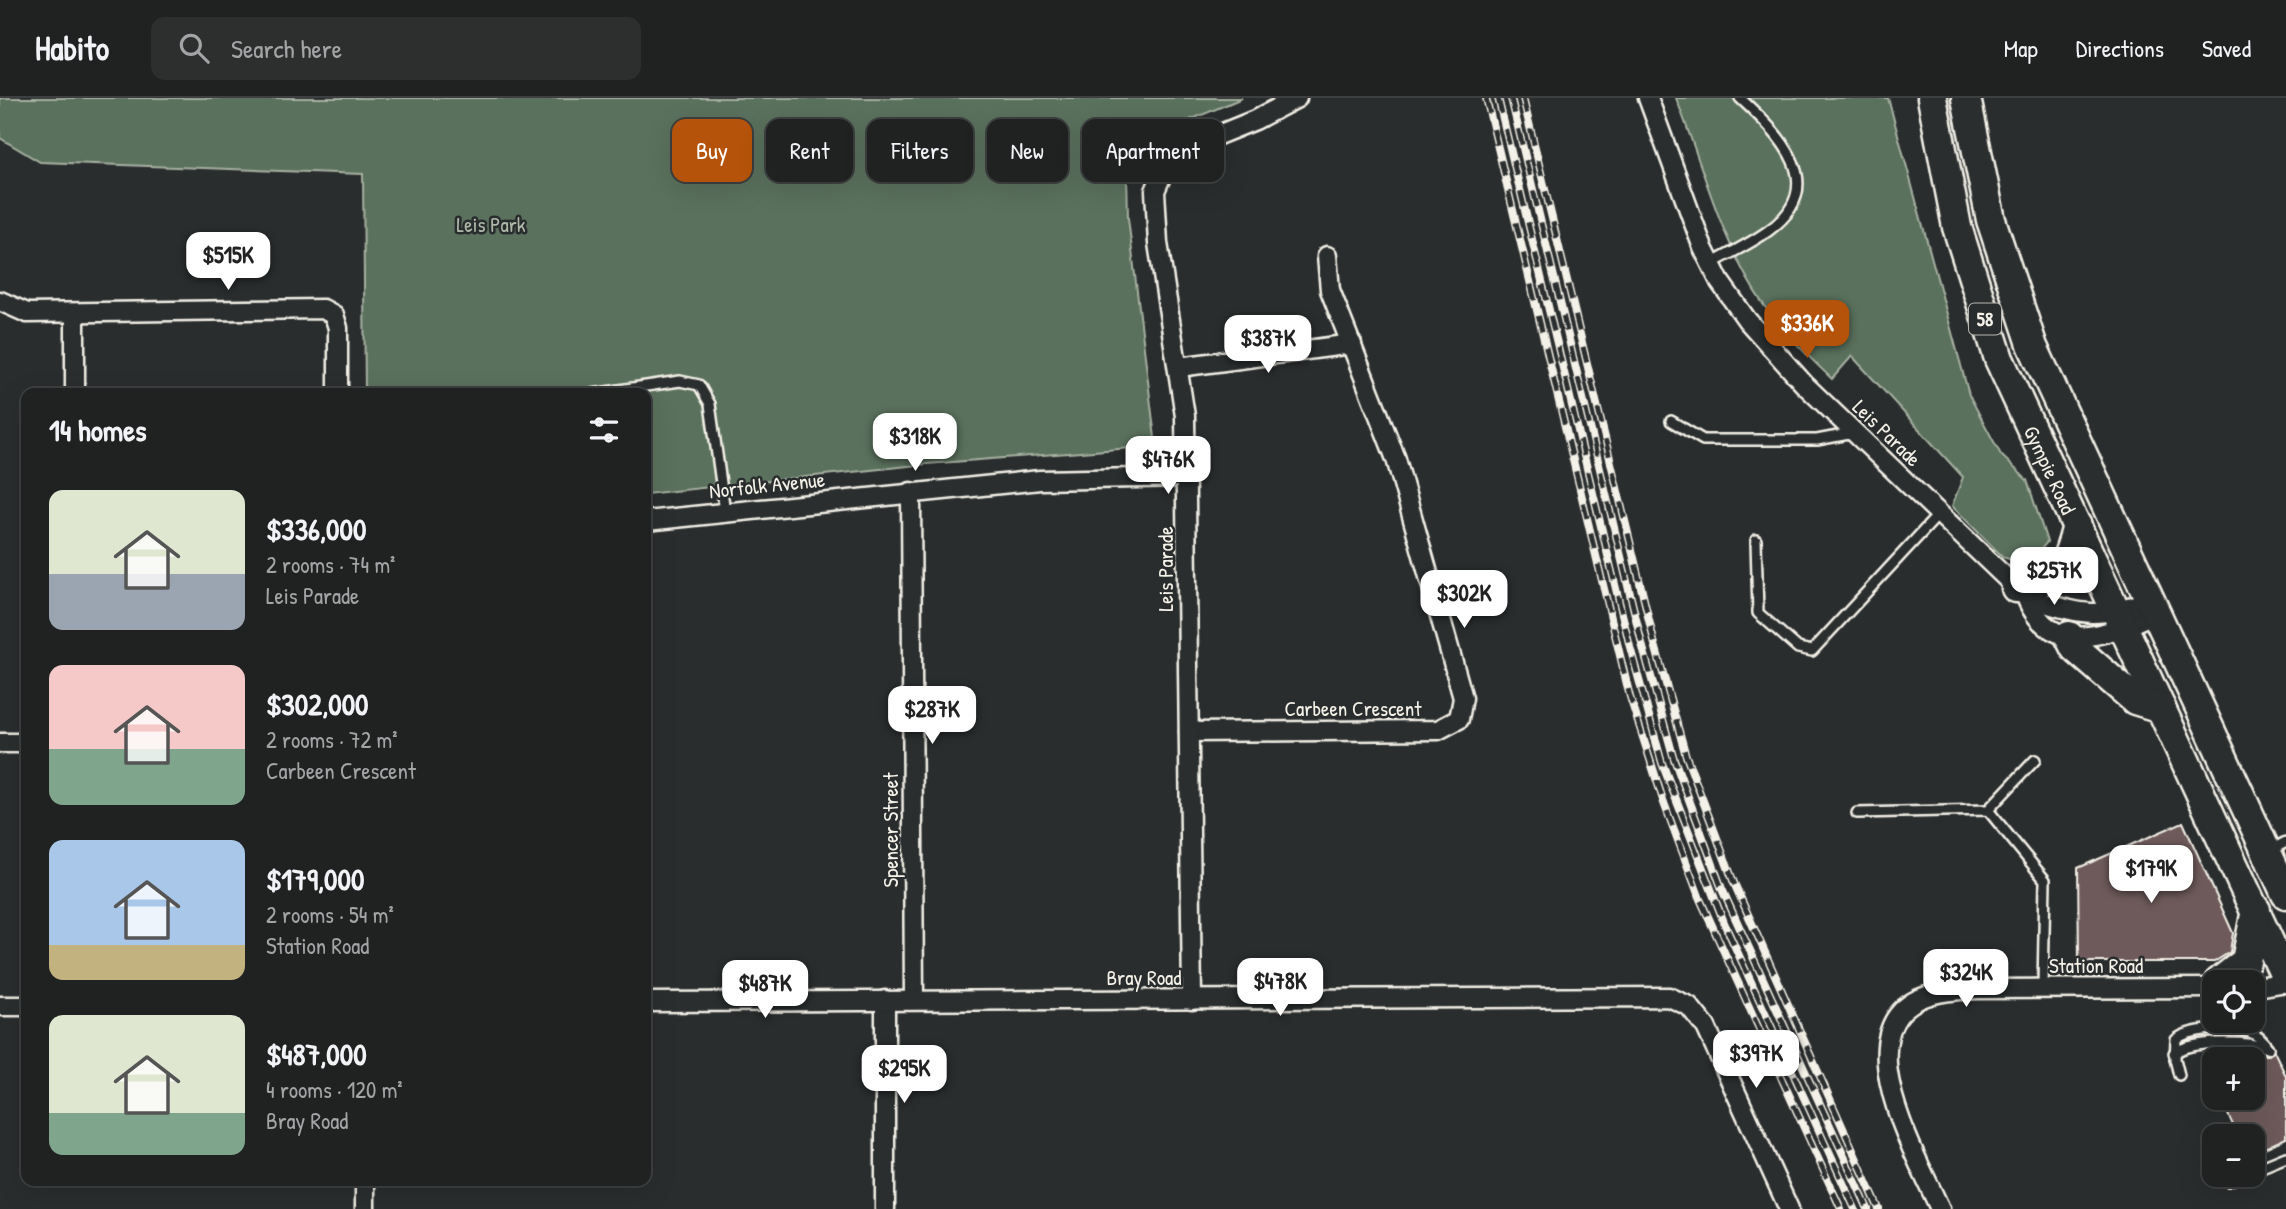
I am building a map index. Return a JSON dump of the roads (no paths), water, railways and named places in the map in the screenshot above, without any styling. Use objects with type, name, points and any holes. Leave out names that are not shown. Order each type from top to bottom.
[{"type":"highway","name":"Gympie Road","points":[[1932,98],[1948,191],[1981,309],[2012,389],[2256,910],[2286,980]]},
{"type":"highway","name":"Gympie Road","points":[[1966,98],[1990,220],[2016,303],[2061,411],[2153,606],[2276,847],[2286,894]]},
{"type":"highway","points":[[2021,593],[2059,573],[2067,562],[2077,526]]},
{"type":"highway","points":[[2069,636],[2075,648],[2135,700],[2161,708]]},
{"type":"highway","points":[[2234,970],[2246,961],[2256,910]]},
{"type":"street","name":"Leis Parade","points":[[1192,1000],[1187,477],[1179,367],[1156,221],[1155,191],[1160,175],[1181,150],[1255,120],[1297,98]]},
{"type":"street","name":"Leis Parade","points":[[1648,98],[1711,264],[1732,301],[1763,341],[1854,433],[2021,593],[2033,615],[2048,628],[2069,636],[2097,636],[2120,620],[2153,606]]},
{"type":"street","name":"Carbeen Crescent","points":[[1189,732],[1438,730],[1459,719],[1463,698],[1396,459],[1330,290],[1327,256]]},
{"type":"street","points":[[0,301],[27,313],[323,309],[334,315],[338,328],[338,388]]},
{"type":"street","points":[[75,313],[75,388]]},
{"type":"street","points":[[1179,367],[1352,344]]},
{"type":"street","name":"Norfolk Avenue","points":[[651,520],[1040,480],[1187,477]]},
{"type":"street","name":"Spencer Street","points":[[911,492],[914,1000]]},
{"type":"street","name":"Leis Parade","points":[[2021,593],[2077,614],[2120,620]]},
{"type":"street","points":[[0,743],[21,743]]},
{"type":"street","points":[[2265,985],[2286,980]]},
{"type":"street","name":"Station Road","points":[[1940,1209],[1893,1095],[1886,1060],[1885,1045],[1890,1030],[1906,1007],[1939,993],[2202,985]]},
{"type":"street","name":"Bray Road","points":[[651,1002],[1652,995],[1684,1002],[1706,1027],[1790,1209]]},
{"type":"street","points":[[885,1000],[885,1209]]},
{"type":"street","points":[[0,1006],[21,1006]]},
{"type":"street","points":[[365,1186],[365,1209]]},
{"type":"lane","points":[[1711,264],[1770,230],[1789,208],[1796,191],[1797,174],[1788,148],[1740,98]]},
{"type":"lane","points":[[633,388],[680,381],[699,386],[710,404],[725,512]]},
{"type":"lane","points":[[1671,421],[1703,440],[1817,440],[1854,433]]},
{"type":"lane","points":[[1756,540],[1758,613],[1798,648],[1812,651],[1939,514]]},
{"type":"lane","points":[[1857,813],[1988,810],[2035,760]]},
{"type":"lane","points":[[1988,810],[2045,880],[2043,988]]},
{"type":"lane","points":[[2174,1053],[2188,1046],[2248,1043],[2268,1048],[2261,1038],[2244,1030],[2202,1031],[2181,1035],[2176,1040],[2174,1053],[2179,1075]]},
{"type":"lane","points":[[2265,1166],[2286,1157]]},
{"type":"railway","points":[[1486,98],[1630,697],[1664,803],[1700,899],[1841,1209]]},
{"type":"railway","points":[[1498,98],[1630,647],[1662,763],[1725,925],[1855,1209]]},
{"type":"railway","points":[[1511,98],[1642,644],[1674,759],[1722,889],[1868,1209]]},
{"type":"railway","points":[[1523,98],[1654,641],[1686,756],[1734,883],[1879,1209]]},
{"type":"park label","name":"Leis Park","points":[[491,224]]}]
